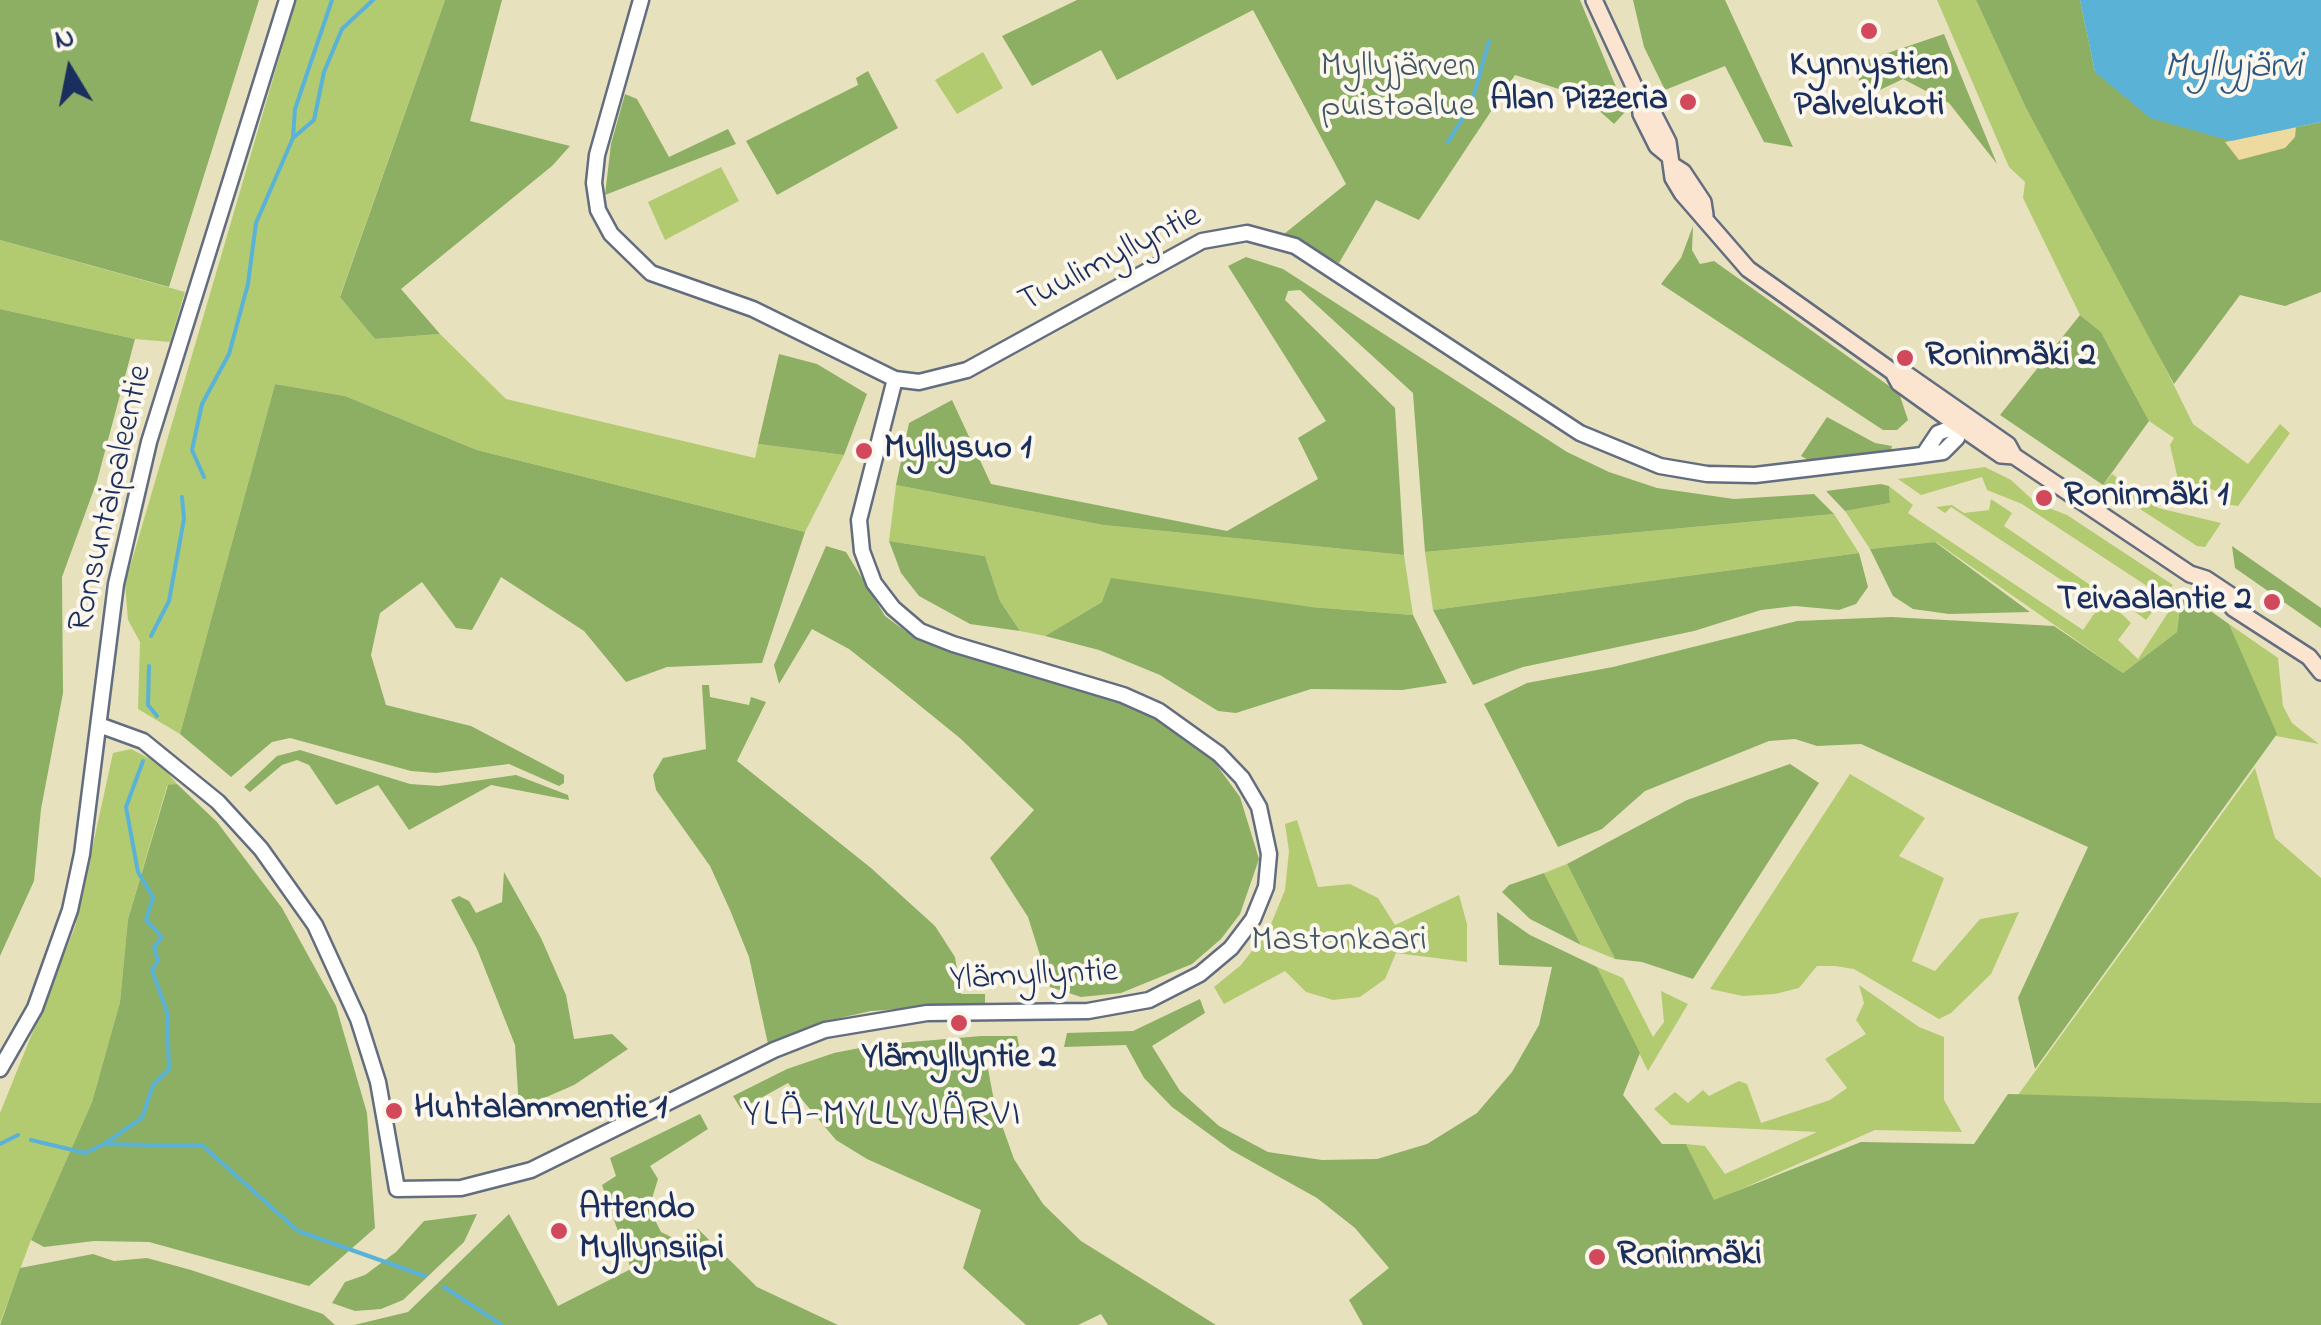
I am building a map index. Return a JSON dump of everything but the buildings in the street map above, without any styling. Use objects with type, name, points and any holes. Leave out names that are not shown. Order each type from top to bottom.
[{"type":"main road","points":[[1594,0],[1640,99],[1641,114],[1657,146],[1670,160],[1682,194],[1748,269],[1893,372],[1899,383],[1964,423],[2001,455],[2014,456],[2196,578],[2200,587],[2230,608],[2241,610],[2315,658],[2321,672]]},
{"type":"street","name":"Ronsuntaipaleentie","points":[[0,1070],[35,1008],[70,910],[100,724],[116,584],[149,442],[287,0]]},
{"type":"street","points":[[641,0],[597,155],[594,183],[598,210],[611,234],[651,273],[753,309],[894,379]]},
{"type":"street","name":"Tuulimyllyntie","points":[[894,379],[919,382],[966,370],[1202,241],[1247,233],[1295,246],[1580,433],[1642,460],[1708,474],[1756,475],[1924,454],[1938,433],[1964,423]]},
{"type":"street","name":"Ylämyllyntie","points":[[100,724],[143,741],[218,802],[296,896],[329,953],[358,1019],[378,1082],[398,1189],[461,1188],[531,1170],[774,1050],[825,1030],[927,1013],[1088,1011],[1149,1000],[1200,974],[1231,948],[1253,920],[1266,887],[1265,824],[1242,778],[1220,754],[1160,711],[1123,695],[920,631],[893,608],[874,583],[862,551],[859,520],[894,379]]},
{"type":"green space","points":[[0,0],[259,0],[169,287],[0,240]]},
{"type":"green space","points":[[296,0],[445,0],[340,296],[375,339],[440,334],[506,399],[755,458],[758,444],[844,455],[805,532],[477,450],[345,396],[275,384],[180,734],[138,709],[140,642],[128,620],[125,584]]},
{"type":"green space","points":[[445,0],[502,0],[470,121],[570,146],[552,166],[401,289],[440,334],[375,339],[340,297]]},
{"type":"green space","name":"Myllyjärven puistoalue","points":[[1077,0],[1580,0],[1626,111],[1614,124],[1584,97],[1515,75],[1419,220],[1376,200],[1339,263],[1284,234],[1346,184],[1253,10],[1117,80],[1101,50],[1032,86],[1002,36]]},
{"type":"green space","points":[[1633,0],[1725,0],[1793,147],[1764,142],[1725,66],[1665,90],[1644,47]]},
{"type":"green space","points":[[1937,0],[1976,0],[2025,106],[2111,258],[2193,424],[2248,464],[2280,424],[2290,433],[2238,506],[2225,504],[2222,492],[2193,485],[2191,492],[2179,484],[2170,445],[2174,438],[2149,421],[2101,332],[2080,315],[2023,198],[2025,182],[2009,167]]},
{"type":"green space","points":[[1976,0],[2080,0],[2095,72],[2231,141],[2321,122],[2321,292],[2285,306],[2240,295],[2174,384],[2025,106]]},
{"type":"green space","points":[[1944,34],[1997,164],[1949,103],[1903,79],[1867,96],[1852,65]]},
{"type":"green space","points":[[983,52],[1003,88],[957,114],[935,80]]},
{"type":"green space","points":[[868,71],[898,128],[777,195],[746,141],[858,85],[856,78]]},
{"type":"green space","points":[[625,94],[637,99],[669,157],[728,129],[736,144],[605,195],[611,144]]},
{"type":"green space","points":[[721,167],[739,201],[665,240],[648,202]]},
{"type":"green space","points":[[1693,226],[1692,250],[1700,264],[1714,261],[1899,393],[1908,420],[1897,430],[1883,430],[1661,284],[1681,258]]},
{"type":"green space","points":[[0,240],[185,292],[170,342],[135,339],[0,309]]},
{"type":"green space","points":[[1246,257],[1283,269],[1567,452],[1609,472],[1657,488],[1734,499],[1814,494],[1834,514],[1425,552],[1413,393],[1300,290],[1288,291],[1285,300],[1395,408],[1404,555],[1103,525],[896,485],[909,423],[952,400],[991,484],[1227,531],[1318,479],[1298,438],[1326,421],[1228,266]]},
{"type":"green space","points":[[0,309],[135,339],[97,481],[62,577],[63,693],[41,809],[34,881],[0,956]]},
{"type":"green space","points":[[2080,315],[2101,332],[2149,421],[2103,485],[2000,415]]},
{"type":"green space","points":[[779,354],[817,364],[867,394],[844,455],[758,444]]},
{"type":"green space","points":[[275,384],[345,396],[477,450],[805,532],[762,663],[667,667],[626,682],[584,631],[501,577],[472,630],[456,628],[422,582],[380,613],[371,655],[386,705],[471,726],[564,775],[564,783],[559,786],[509,764],[436,773],[411,771],[290,738],[272,742],[231,777],[180,734]]},
{"type":"green space","points":[[1827,417],[1875,443],[1892,446],[1891,450],[1810,461],[1801,456]]},
{"type":"green space","points":[[1985,467],[2011,480],[2036,503],[2067,515],[2173,585],[2146,620],[2134,611],[2150,588],[2022,504],[1987,490],[1982,477],[1921,495],[1898,479]]},
{"type":"green space","points":[[2112,474],[2158,508],[2221,523],[2205,547],[2197,546],[2103,485]]},
{"type":"green space","points":[[896,485],[1103,525],[1404,555],[1413,615],[1311,607],[1102,602],[1045,636],[1020,631],[1000,601],[985,556],[889,541]]},
{"type":"green space","points":[[1889,486],[1913,505],[1908,513],[2083,630],[2103,601],[2131,623],[2118,640],[2138,659],[2182,591],[2177,632],[2123,673],[1936,542],[1870,549],[1845,511],[1890,503]]},
{"type":"green space","points":[[1889,486],[1890,503],[1845,511],[1826,491]]},
{"type":"green space","points":[[1991,499],[2012,513],[2004,526],[2096,589],[2091,597],[2077,601],[2081,593],[1951,507],[1945,513],[1936,507],[1952,505],[1964,513],[1989,510]]},
{"type":"green space","points":[[1834,514],[1859,553],[1433,610],[1425,552]]},
{"type":"green space","points":[[889,541],[985,556],[1000,601],[1020,631],[970,624],[919,596],[901,573]]},
{"type":"green space","points":[[1935,542],[2030,612],[1949,614],[1913,609],[1893,596],[1870,549]]},
{"type":"green space","points":[[826,546],[846,552],[885,616],[916,639],[1122,703],[1159,719],[1213,760],[1240,797],[1259,859],[1240,914],[1221,939],[1192,964],[1121,993],[1081,997],[1050,987],[1028,917],[990,858],[1034,810],[961,739],[849,649],[812,629],[779,684],[774,665]]},
{"type":"green space","points":[[2232,546],[2321,608],[2321,628],[2235,568]]},
{"type":"green space","points":[[1859,553],[1868,587],[1856,604],[1839,610],[1795,606],[1761,610],[1694,631],[1523,667],[1473,685],[1433,610]]},
{"type":"green space","points":[[1111,578],[1311,607],[1413,615],[1447,683],[1402,690],[1311,689],[1236,713],[1218,711],[1160,675],[1099,650],[1045,636],[1102,602]]},
{"type":"green space","points":[[2182,591],[2229,624],[2277,734],[2035,1069],[2018,998],[2088,847],[1861,744],[1817,746],[1795,739],[1769,741],[1645,791],[1602,829],[1558,847],[1484,704],[1527,683],[1613,667],[1797,621],[1891,617],[2054,626],[2123,673],[2177,632]]},
{"type":"green space","points":[[2229,624],[2278,658],[2283,706],[2292,723],[2319,744],[2276,736]]},
{"type":"green space","points":[[702,685],[709,685],[710,697],[749,705],[751,697],[766,702],[737,761],[871,868],[935,926],[955,957],[961,994],[985,994],[985,1003],[871,1011],[822,1022],[768,1044],[749,957],[730,910],[710,866],[656,790],[653,775],[663,758],[706,749]]},
{"type":"green space","points":[[131,749],[160,764],[177,784],[167,786],[128,919],[120,1002],[92,1102],[31,1240],[0,1323],[0,1113],[75,927],[113,753]]},
{"type":"green space","points":[[300,750],[410,784],[439,786],[516,775],[568,795],[569,800],[491,785],[409,830],[378,785],[336,805],[309,765],[297,760],[282,765],[250,792],[244,787],[277,756]]},
{"type":"green space","points":[[1790,764],[1819,783],[1693,979],[1642,962],[1615,959],[1567,864],[1687,800]]},
{"type":"green space","points":[[2255,768],[2275,838],[2321,878],[2321,1103],[2018,1095]]},
{"type":"green space","points":[[1850,774],[1925,818],[1899,856],[1944,878],[1912,961],[1935,971],[1980,919],[2019,912],[1991,974],[1951,1013],[1939,1019],[1854,969],[1835,966],[1817,966],[1799,988],[1775,994],[1743,996],[1710,989]]},
{"type":"green space","points":[[177,784],[217,822],[282,908],[336,1006],[367,1113],[375,1228],[309,1286],[149,1242],[94,1241],[44,1247],[31,1240],[92,1102],[120,1002],[128,919],[168,785]]},
{"type":"green space","name":"Mastonkaari","points":[[1297,820],[1318,887],[1350,884],[1378,898],[1395,925],[1459,895],[1467,924],[1467,962],[1396,953],[1385,979],[1360,997],[1333,1000],[1306,992],[1285,971],[1224,1004],[1214,987],[1241,965],[1269,929],[1285,890],[1289,851],[1285,824]]},
{"type":"green space","points":[[1567,864],[1615,959],[1581,945],[1544,873]]},
{"type":"green space","points":[[504,872],[541,938],[566,995],[574,1039],[612,1034],[628,1049],[574,1085],[519,1109],[515,1045],[477,949],[451,900],[459,896],[469,901],[476,913],[502,902]]},
{"type":"green space","points":[[1544,873],[1581,945],[1530,919],[1502,892],[1509,885]]},
{"type":"green space","points":[[1497,912],[1530,935],[1597,967],[1640,1053],[1623,1095],[1662,1144],[1686,1144],[1714,1200],[1861,1142],[1974,1144],[2008,1094],[2321,1103],[2321,1325],[1363,1325],[1349,1300],[1389,1268],[1355,1228],[1317,1198],[1231,1150],[1172,1107],[1144,1078],[1126,1045],[1064,1047],[1067,1033],[1133,1031],[1200,999],[1205,1013],[1152,1046],[1180,1091],[1219,1126],[1268,1152],[1322,1160],[1377,1159],[1427,1144],[1477,1113],[1512,1072],[1539,1025],[1552,967],[1499,965]]},
{"type":"green space","points":[[1597,967],[1623,978],[1653,1037],[1664,1022],[1661,991],[1688,1004],[1648,1071]]},
{"type":"green space","points":[[1859,985],[1919,1027],[1944,1037],[1944,1100],[1962,1132],[1875,1130],[1714,1201],[1686,1144],[1705,1146],[1725,1174],[1817,1132],[1671,1125],[1654,1109],[1675,1092],[1688,1103],[1703,1090],[1709,1096],[1739,1081],[1747,1084],[1761,1123],[1830,1100],[1847,1088],[1825,1059],[1866,1034],[1856,1020],[1864,1003]]},
{"type":"green space","points":[[1017,1036],[1020,1050],[985,1053],[995,1106],[1014,1159],[1043,1204],[1081,1241],[1216,1325],[1108,1325],[1101,1314],[1078,1325],[1026,1325],[963,1268],[981,1210],[867,1159],[836,1140],[788,1083],[741,1109],[733,1096],[787,1069],[834,1053],[875,1045]]},
{"type":"green space","points":[[700,1114],[708,1129],[650,1166],[658,1179],[649,1208],[661,1232],[679,1241],[698,1229],[757,1287],[838,1325],[354,1325],[408,1312],[509,1214],[558,1306],[631,1269],[602,1185],[616,1176],[610,1158]]},
{"type":"green space","points":[[477,1214],[464,1242],[403,1300],[381,1309],[355,1311],[332,1303],[345,1282],[365,1275],[396,1252],[424,1221]]},
{"type":"green space","points":[[93,1254],[114,1261],[147,1258],[191,1270],[323,1314],[335,1325],[0,1325],[20,1268]]},
{"type":"sand","points":[[2296,127],[2295,137],[2285,148],[2239,160],[2225,142]]},
{"type":"water","name":"Myllyjärvi","points":[[2080,0],[2321,0],[2321,122],[2231,141],[2150,118],[2095,72]]},
{"type":"waterway","points":[[293,138],[295,109],[332,0]]},
{"type":"waterway","points":[[204,477],[192,450],[202,404],[229,354],[248,284],[256,223],[293,138],[314,120],[324,72],[342,29],[373,0]]},
{"type":"waterway","points":[[1448,142],[1471,105],[1489,41]]},
{"type":"waterway","points":[[151,636],[169,601],[184,519],[182,497]]},
{"type":"waterway","points":[[149,666],[148,705],[157,716]]},
{"type":"waterway","points":[[31,1140],[85,1153],[104,1144],[142,1118],[153,1085],[169,1069],[167,1012],[152,970],[158,961],[154,947],[162,937],[146,920],[153,897],[138,872],[126,807],[143,761]]},
{"type":"waterway","points":[[0,1144],[18,1135]]},
{"type":"waterway","points":[[104,1144],[203,1146],[298,1231],[425,1276]]},
{"type":"waterway","points":[[444,1287],[502,1325]]},
{"type":"place","name":"Kynnystien Palvelukoti","points":[[1869,31]]},
{"type":"place","name":"Alan Pizzeria","points":[[1688,102]]},
{"type":"place","name":"Roninmäki 2","points":[[1905,358]]},
{"type":"place","name":"Myllysuo 1","points":[[864,451]]},
{"type":"place","name":"Roninmäki 1","points":[[2044,498]]},
{"type":"place","name":"Teivaalantie 2","points":[[2272,602]]},
{"type":"place","name":"Ylämyllyntie 2","points":[[959,1023]]},
{"type":"place","name":"Huhtalammentie 1","points":[[394,1111]]},
{"type":"place","name":"Attendo Myllynsiipi","points":[[559,1231]]},
{"type":"place","name":"Roninmäki","points":[[1597,1257]]},
{"type":"district","name":"YLÄ-MYLLYJÄRVI","points":[[883,1118]]}]
